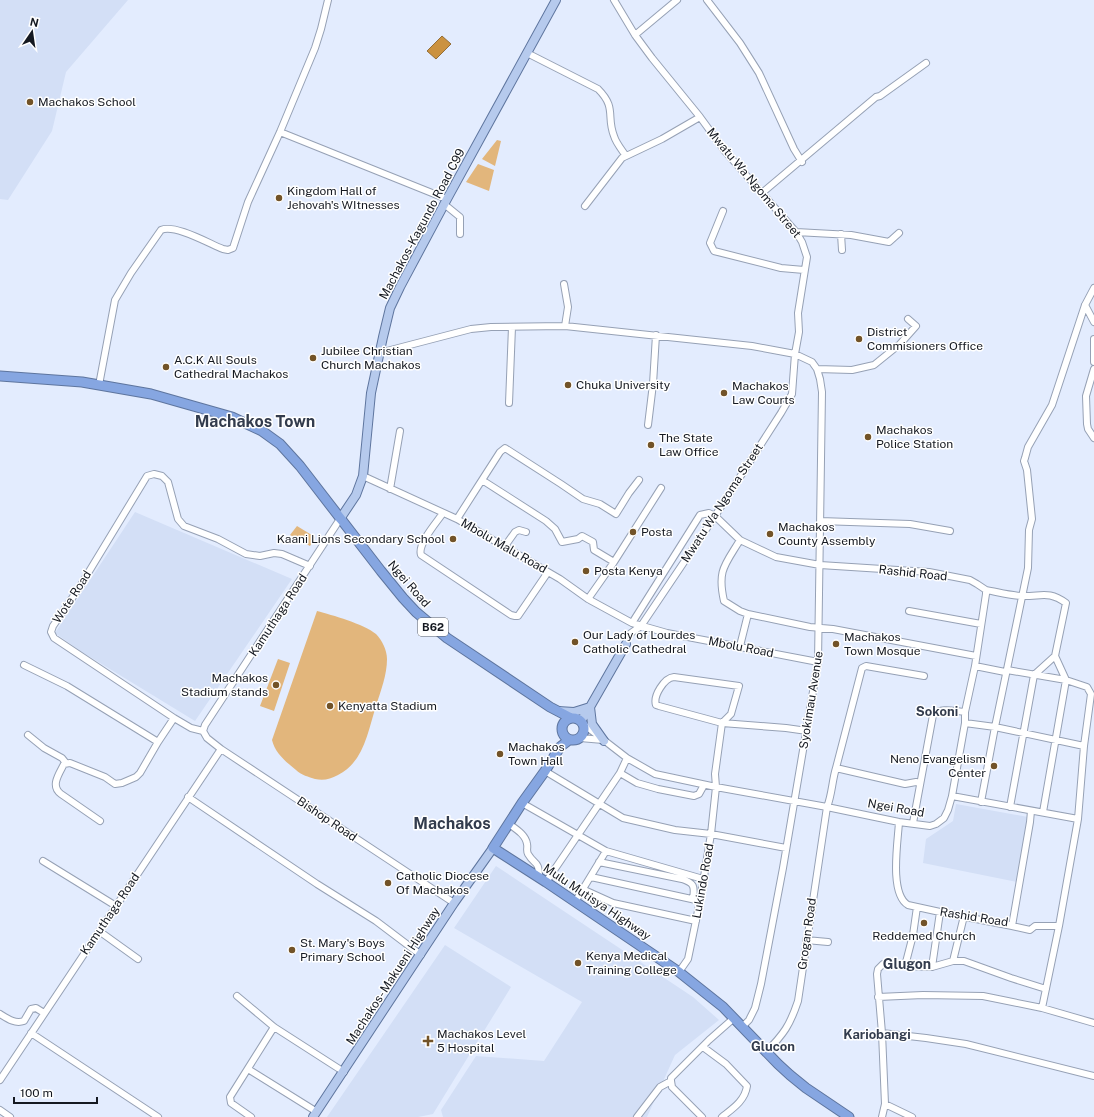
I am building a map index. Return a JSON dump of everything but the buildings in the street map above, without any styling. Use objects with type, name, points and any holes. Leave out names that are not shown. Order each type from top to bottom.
[{"type":"highway","name":"B62","points":[[0,376],[65,380],[151,394],[232,417],[262,431],[280,444],[340,518]]},
{"type":"highway","name":"Ngei Road","points":[[340,518],[403,598],[416,612],[447,638],[554,709]]},
{"type":"highway","name":"B62","points":[[554,709],[582,722]]},
{"type":"highway","name":"B62","points":[[554,709],[564,735]]},
{"type":"highway","points":[[493,848],[560,747],[564,735],[563,723],[571,718]]},
{"type":"highway","points":[[564,735],[576,740],[580,738],[584,732],[582,722]]},
{"type":"highway","name":"Mulu Mutisya Highway","points":[[493,848],[679,972],[709,995],[734,1018],[778,1064],[806,1088],[849,1117]]},
{"type":"main road","name":"Machakos-Kagundo Road C99","points":[[340,518],[356,495],[363,476],[369,406],[379,353],[393,301],[445,202],[556,0]]},
{"type":"main road","points":[[582,722],[626,644]]},
{"type":"main road","points":[[554,709],[574,712],[590,708]]},
{"type":"main road","points":[[590,708],[592,724],[604,741]]},
{"type":"main road","name":"Machakos- Makueni Highway","points":[[315,1114],[454,904],[493,848]]},
{"type":"street","points":[[99,385],[115,300],[131,273],[161,230],[166,228],[176,229],[223,249],[228,250],[233,248],[248,202],[280,132],[315,48],[322,29],[328,0]]},
{"type":"street","name":"Mwatu Wa Ngoma Street","points":[[614,0],[635,35],[656,64],[700,117],[724,150],[796,232],[802,242],[807,258],[798,313],[799,332],[795,354],[792,394],[782,413],[641,626],[631,633]]},
{"type":"street","points":[[635,35],[677,0]]},
{"type":"street","points":[[707,0],[740,43],[759,73],[794,149],[802,161]]},
{"type":"street","points":[[527,54],[598,89],[605,95],[608,101],[614,137],[626,156]]},
{"type":"street","points":[[762,193],[802,161],[876,97],[880,96],[926,63]]},
{"type":"street","points":[[585,206],[622,158],[700,117]]},
{"type":"street","points":[[280,132],[445,202],[460,217],[460,234]]},
{"type":"street","points":[[723,211],[710,243],[714,251],[781,268],[804,270]]},
{"type":"street","points":[[796,232],[841,234],[889,242],[900,233]]},
{"type":"street","points":[[841,234],[842,250]]},
{"type":"street","points":[[564,284],[568,307],[565,326]]},
{"type":"street","points":[[981,802],[1028,568],[1029,530],[1032,519],[1025,458],[1028,447],[1052,405],[1085,305],[1094,288]]},
{"type":"street","points":[[1085,305],[1094,322]]},
{"type":"street","points":[[379,353],[471,330],[512,327],[565,326],[752,346],[795,354],[812,362],[817,369],[852,370],[874,365],[900,344],[916,326],[908,319]]},
{"type":"street","points":[[508,403],[512,327]]},
{"type":"street","points":[[648,425],[653,384],[656,335]]},
{"type":"street","points":[[1094,339],[1094,362]]},
{"type":"street","name":"Syokimau Avenue","points":[[742,1027],[749,1020],[755,1008],[761,984],[782,875],[818,662],[820,627],[822,392],[817,369]]},
{"type":"street","points":[[1094,369],[1086,396],[1087,424],[1088,429],[1094,438]]},
{"type":"street","points":[[390,489],[400,431]]},
{"type":"street","points":[[457,519],[500,452],[505,448],[583,499],[600,504],[616,514],[639,480]]},
{"type":"street","name":"Wote Road","points":[[204,731],[191,728],[174,718],[54,638],[51,632],[53,626],[79,588],[147,476],[156,474],[162,476],[168,482],[178,519],[184,526],[218,539],[246,554],[260,556],[282,554],[310,566]]},
{"type":"street","name":"Mbolu Malu Road","points":[[363,476],[457,519],[548,572],[588,599],[632,623],[641,626]]},
{"type":"street","points":[[482,480],[546,521],[555,529],[562,542],[578,539],[582,536],[593,542],[594,550],[614,562]]},
{"type":"street","points":[[588,599],[614,562],[661,488]]},
{"type":"street","points":[[443,513],[421,546],[421,555],[511,615],[518,616],[548,572]]},
{"type":"street","name":"Mwatu Wa Ngoma Street","points":[[632,623],[700,515],[709,513],[714,516]]},
{"type":"street","name":"Rashid Road","points":[[714,516],[740,540],[776,557],[820,565],[929,572],[970,580],[986,590]]},
{"type":"street","name":"Kamuthaga Road","points":[[204,731],[205,725],[340,518]]},
{"type":"street","points":[[820,521],[910,524],[950,531]]},
{"type":"street","points":[[505,546],[515,532],[519,530],[526,532]]},
{"type":"street","points":[[740,540],[724,567],[720,582],[724,601],[740,611],[810,627],[820,627],[976,656]]},
{"type":"street","points":[[1010,807],[1034,675],[1055,656],[1066,604],[1056,596],[1045,594],[1023,596],[986,590],[975,666],[965,712],[965,723],[952,796],[981,802],[1078,819]]},
{"type":"street","points":[[909,611],[981,624]]},
{"type":"street","points":[[740,646],[748,614]]},
{"type":"street","points":[[626,644],[631,633],[632,623]]},
{"type":"street","name":"Mbolu Road","points":[[641,626],[667,633],[818,662]]},
{"type":"street","points":[[1043,812],[1066,680],[1055,656]]},
{"type":"street","points":[[24,665],[67,686],[158,742]]},
{"type":"street","name":"Grogan Road","points":[[766,1052],[788,1026],[798,1001],[827,807],[862,668],[866,666],[924,676]]},
{"type":"street","points":[[975,666],[1005,672],[1007,670],[1066,680],[1087,687],[1092,694],[1084,746],[1078,819],[1060,926],[1042,1008]]},
{"type":"street","points":[[716,787],[715,774],[722,723],[731,714],[739,686],[674,677],[668,679],[660,688],[656,705],[722,723],[807,731]]},
{"type":"street","points":[[914,823],[933,715],[937,711],[944,710],[965,712]]},
{"type":"street","points":[[28,735],[44,748],[62,758],[66,763],[105,777],[113,783],[120,784],[136,777],[140,773],[174,718]]},
{"type":"street","name":"Ngei Road","points":[[582,722],[627,758],[655,774],[704,785],[827,807],[899,822],[930,826],[944,818],[952,796]]},
{"type":"street","points":[[965,723],[995,727],[1084,746]]},
{"type":"street","name":"Bishop Road","points":[[204,731],[207,738],[221,749],[454,904]]},
{"type":"street","name":"Ngei Road","points":[[580,738],[604,741]]},
{"type":"street","name":"Kamuthaga Road","points":[[0,1080],[221,749]]},
{"type":"street","points":[[543,880],[600,805],[620,773],[627,758]]},
{"type":"street","points":[[66,763],[64,764],[55,783],[56,790],[100,821]]},
{"type":"street","points":[[836,768],[905,784],[916,782],[920,783]]},
{"type":"street","points":[[545,771],[623,818],[643,824],[675,830],[711,834],[786,848]]},
{"type":"street","points":[[620,773],[637,783],[694,796],[700,794],[704,785]]},
{"type":"street","name":"Lukindo Road","points":[[679,972],[688,959],[696,921],[696,900],[703,879],[711,834],[716,787]]},
{"type":"street","points":[[188,797],[317,884],[376,921],[421,955]]},
{"type":"street","points":[[522,803],[606,851],[703,879]]},
{"type":"street","name":"Rashid Road","points":[[899,822],[896,875],[898,889],[904,903],[940,912],[1012,926],[1031,811]]},
{"type":"street","points":[[509,824],[525,838],[528,854],[538,864],[543,880]]},
{"type":"street","points":[[575,902],[606,851]]},
{"type":"street","points":[[43,861],[116,906]]},
{"type":"street","points":[[591,877],[696,900],[694,886],[691,882],[599,862]]},
{"type":"street","points":[[582,889],[613,903],[696,921]]},
{"type":"street","points":[[905,966],[913,935],[917,907]]},
{"type":"street","points":[[932,967],[940,912]]},
{"type":"street","points":[[953,961],[964,916]]},
{"type":"street","points":[[1012,926],[1030,930],[1035,926],[1060,926]]},
{"type":"street","points":[[99,931],[138,959]]},
{"type":"street","points":[[806,940],[828,942]]},
{"type":"street","points":[[882,1117],[885,1104],[882,1033],[877,974],[880,966],[883,964],[888,964],[932,967],[953,961],[964,961],[1046,989]]},
{"type":"street","points":[[878,997],[923,995],[983,996],[1042,1008],[1094,1023]]},
{"type":"street","points":[[237,996],[274,1027],[344,1072]]},
{"type":"street","points":[[0,1014],[11,1021],[19,1023],[24,1021],[31,1009],[36,1008],[44,1013]]},
{"type":"street","points":[[637,1117],[660,1087],[671,1081],[675,1073],[734,1018]]},
{"type":"street","points":[[251,1117],[231,1103],[229,1099],[274,1027]]},
{"type":"street","points":[[31,1033],[158,1117]]},
{"type":"street","points":[[882,1033],[966,1044],[1094,1076]]},
{"type":"street","points":[[703,1047],[726,1064],[747,1086],[743,1098],[722,1117]]},
{"type":"street","points":[[248,1069],[315,1114]]},
{"type":"street","points":[[671,1081],[672,1086],[702,1117]]},
{"type":"street","points":[[885,1104],[912,1117]]},
{"type":"street","points":[[0,1110],[10,1117]]},
{"type":"shaded area","name":"Machakos School","points":[[0,0],[128,0],[66,72],[52,131],[8,200],[0,199]]},
{"type":"shaded area","points":[[442,36],[451,44],[436,59],[427,51]]},
{"type":"shaded area","points":[[497,140],[501,141],[495,166],[482,159]]},
{"type":"shaded area","points":[[478,164],[494,170],[489,191],[466,182]]},
{"type":"shaded area","points":[[135,512],[292,579],[195,721],[82,652],[55,633]]},
{"type":"shaded area","points":[[297,526],[315,537],[310,546],[290,535]]},
{"type":"shaded area","name":"Kenyatta Stadium","points":[[317,611],[348,620],[371,630],[382,642],[387,659],[386,671],[364,745],[354,762],[347,769],[332,778],[321,780],[308,777],[298,772],[278,753],[272,740]]},
{"type":"shaded area","name":"Machakos Stadium stands","points":[[278,659],[290,663],[274,711],[260,706]]},
{"type":"shaded area","points":[[956,804],[1028,817],[1017,882],[923,863],[926,839],[953,821]]},
{"type":"shaded area","name":"Kenya Medical Training College","points":[[496,866],[693,997],[719,1020],[675,1055],[647,1117],[443,1117],[441,1110],[476,1056],[544,1061],[582,1002],[454,928]]},
{"type":"shaded area","name":"Machakos Level 5 Hospital","points":[[445,945],[511,987],[433,1114],[418,1117],[327,1117]]},
{"type":"place","name":"Machakos School","points":[[30,102]]},
{"type":"place","name":"Kingdom Hall of Jehovah's WItnesses","points":[[279,198]]},
{"type":"place","name":"District Commisioners Office","points":[[859,339]]},
{"type":"place","name":"Jubilee Christian Church Machakos","points":[[313,358]]},
{"type":"place","name":"A.C.K All Souls Cathedral Machakos","points":[[166,367]]},
{"type":"place","name":"Chuka University","points":[[568,385]]},
{"type":"place","name":"Machakos Law Courts","points":[[724,393]]},
{"type":"place","name":"Machakos Police Station","points":[[868,437]]},
{"type":"place","name":"The State Law Office","points":[[651,445]]},
{"type":"place","name":"Posta","points":[[633,532]]},
{"type":"place","name":"Machakos County Assembly","points":[[770,534]]},
{"type":"place","name":"Kaani Lions Secondary School","points":[[453,539]]},
{"type":"place","name":"Posta Kenya","points":[[586,571]]},
{"type":"place","name":"Our Lady of Lourdes Catholic Cathedral","points":[[575,642]]},
{"type":"place","name":"Machakos Town Mosque","points":[[836,644]]},
{"type":"place","name":"Machakos Stadium stands","points":[[276,685]]},
{"type":"place","name":"Kenyatta Stadium","points":[[330,706]]},
{"type":"place","name":"Machakos Town Hall","points":[[500,754]]},
{"type":"place","name":"Neno Evangelism Center","points":[[994,766]]},
{"type":"place","name":"Catholic Diocese Of Machakos","points":[[388,883]]},
{"type":"place","name":"Reddemed Church","points":[[924,923]]},
{"type":"place","name":"St. Mary's Boys Primary School","points":[[292,950]]},
{"type":"place","name":"Kenya Medical Training College","points":[[578,963]]},
{"type":"place","name":"Machakos Level 5 Hospital","points":[[428,1041]]},
{"type":"district","name":"Machakos Town","points":[[255,421]]},
{"type":"district","name":"Sokoni","points":[[937,711]]},
{"type":"district","name":"Machakos","points":[[452,823]]},
{"type":"district","name":"Glugon","points":[[907,964]]},
{"type":"district","name":"Kariobangi","points":[[877,1034]]},
{"type":"district","name":"Glucon","points":[[773,1046]]}]
